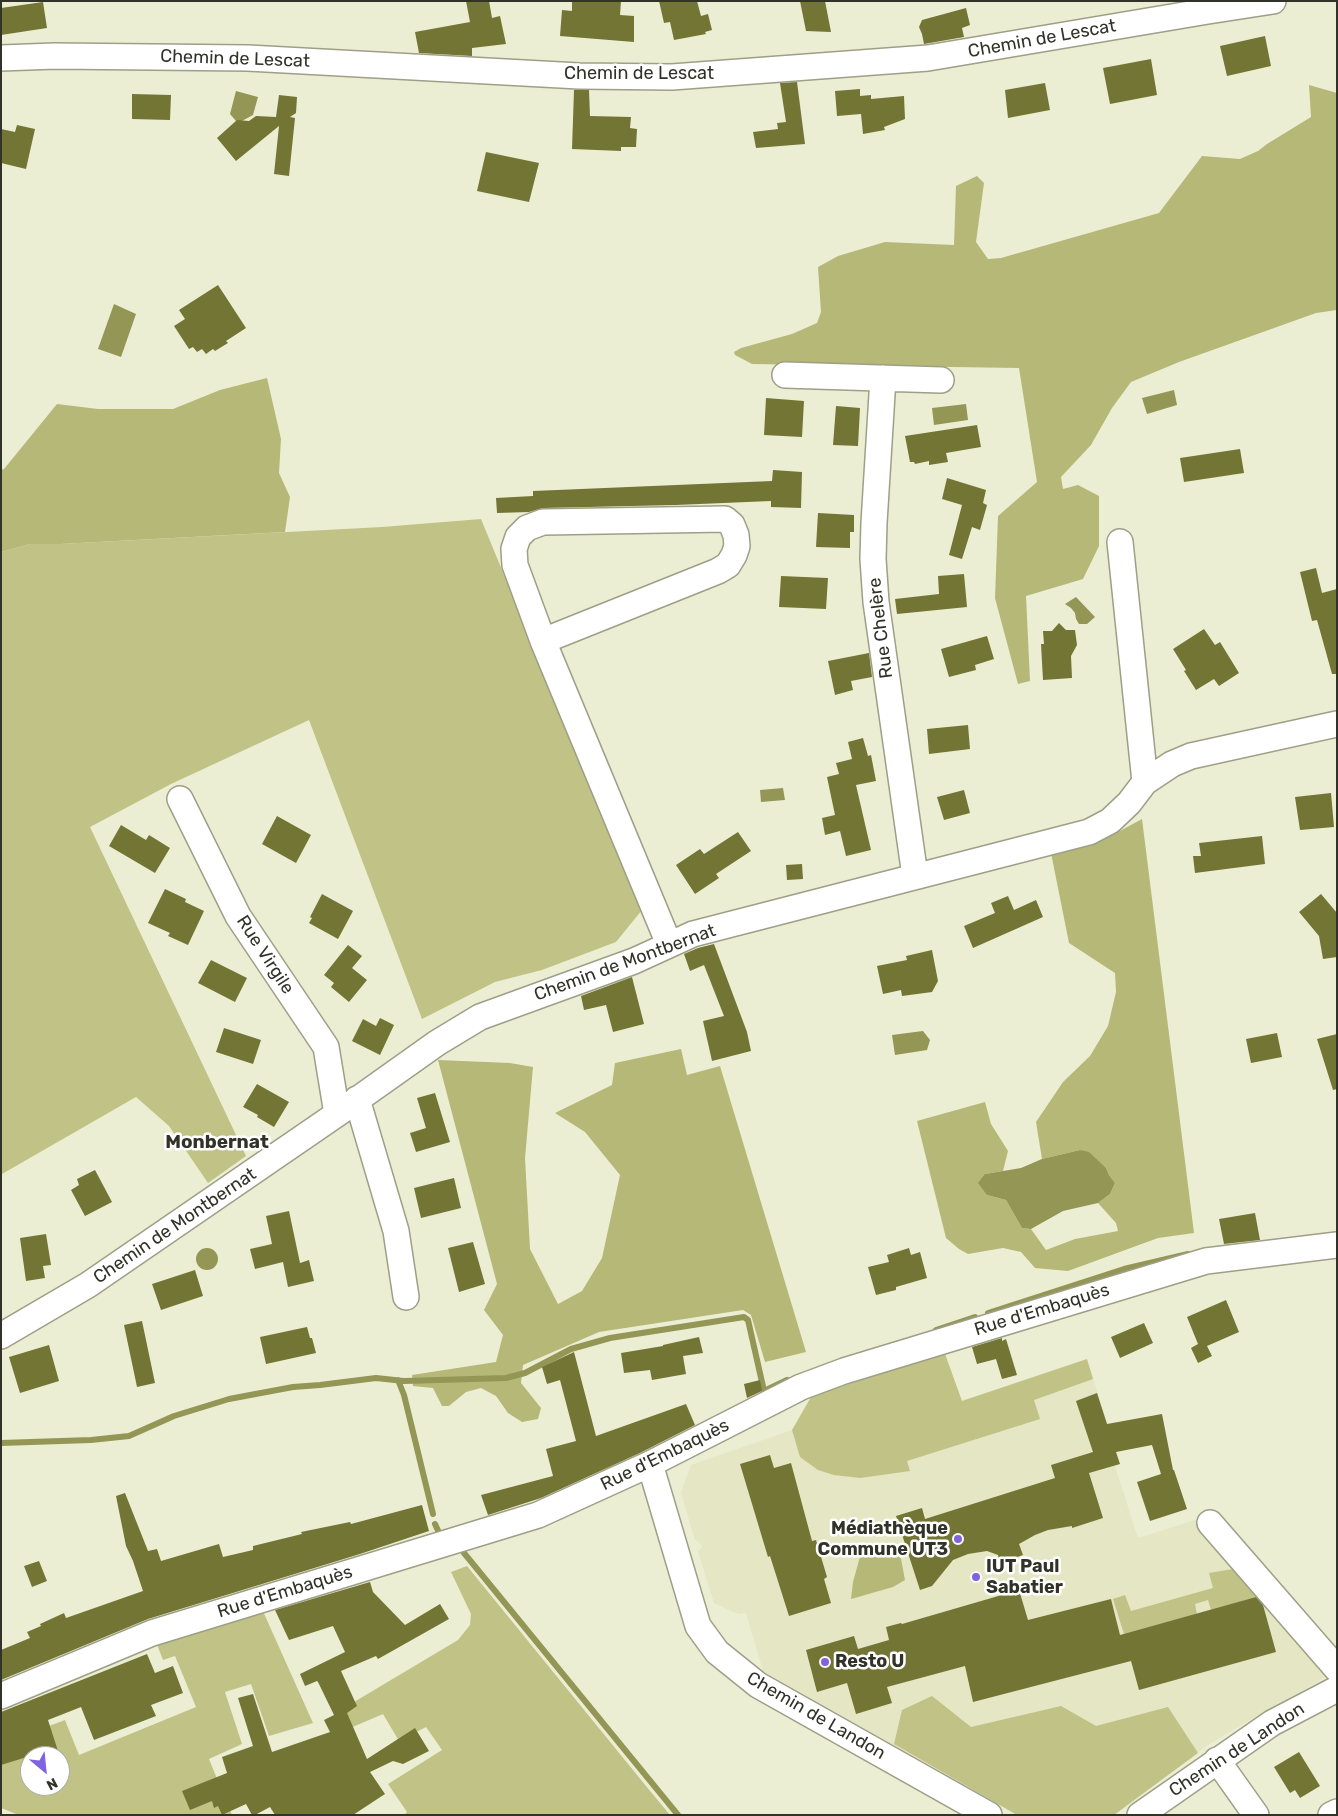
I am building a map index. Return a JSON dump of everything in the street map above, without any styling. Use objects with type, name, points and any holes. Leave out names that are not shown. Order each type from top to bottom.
[{"type":"street","name":"Chemin de Lescat","points":[[1,58],[55,56],[248,58],[579,76],[689,76],[928,58],[1273,1]]},
{"type":"street","points":[[785,375],[941,380]]},
{"type":"street","name":"Rue Chelère","points":[[882,378],[874,523],[875,585],[915,876]]},
{"type":"street","points":[[543,641],[718,571],[728,565],[737,546],[732,525],[725,518],[542,522],[527,528],[518,536],[514,549],[516,565],[543,641],[670,944]]},
{"type":"street","points":[[1120,542],[1145,782]]},
{"type":"street","name":"Chemin de Montbernat","points":[[1,1336],[88,1285],[337,1114],[437,1042],[480,1017],[634,960],[693,934],[1089,832],[1110,821],[1129,803],[1145,782],[1172,764],[1191,756],[1337,724]]},
{"type":"street","name":"Rue Virgile","points":[[180,799],[238,916],[326,1047],[337,1114]]},
{"type":"street","points":[[358,1098],[396,1231],[406,1297]]},
{"type":"street","name":"Rue d'Embaquès","points":[[1,1696],[152,1633],[538,1515],[650,1464],[801,1387],[844,1371],[1206,1260],[1337,1245]]},
{"type":"street","name":"Chemin de Landon","points":[[650,1464],[698,1626],[717,1652],[758,1685],[989,1815]]},
{"type":"street","points":[[1210,1523],[1337,1669]]},
{"type":"street","name":"Chemin de Landon","points":[[1140,1815],[1272,1723],[1337,1689]]},
{"type":"street","points":[[1217,1760],[1256,1815]]},
{"type":"street","points":[[1331,1815],[1337,1812]]},
{"type":"shaded area","points":[[1309,85],[1337,93],[1337,310],[1316,313],[1179,362],[1131,382],[1112,408],[1091,445],[1061,477],[1063,489],[1078,485],[1099,496],[1099,546],[1083,579],[1026,596],[1030,681],[1018,684],[995,598],[998,516],[1037,482],[1019,368],[752,364],[735,355],[734,352],[741,348],[792,334],[817,323],[821,312],[818,267],[838,256],[885,242],[954,245],[956,186],[977,176],[984,183],[976,242],[988,259],[1001,258],[1159,213],[1202,156],[1240,159],[1258,151],[1311,117]]},
{"type":"shaded area","points":[[236,91],[258,97],[253,115],[240,122],[236,121],[230,114]]},
{"type":"shaded area","points":[[114,304],[136,314],[121,357],[98,349]]},
{"type":"shaded area","points":[[267,378],[281,439],[279,473],[290,497],[285,532],[30,544],[1,552],[1,470],[4,469],[57,404],[98,409],[173,409],[220,390]]},
{"type":"shaded area","points":[[1174,390],[1177,405],[1147,414],[1142,398]]},
{"type":"shaded area","points":[[966,404],[968,420],[934,425],[932,408]]},
{"type":"shaded area","points":[[481,519],[642,910],[616,942],[542,970],[495,982],[422,1019],[309,720],[171,784],[90,827],[246,1156],[208,1183],[169,1126],[136,1097],[2,1174],[1,552],[30,544],[382,527]]},
{"type":"shaded area","points":[[1076,597],[1095,617],[1087,624],[1079,624],[1075,613],[1065,604]]},
{"type":"shaded area","points":[[783,788],[785,800],[761,802],[760,790]]},
{"type":"shaded area","points":[[1142,819],[1194,1233],[1158,1238],[1068,1271],[1035,1268],[1021,1252],[1003,1248],[968,1254],[946,1238],[917,1121],[985,1102],[991,1124],[1008,1151],[1003,1171],[985,1174],[987,1195],[1006,1200],[1022,1228],[1031,1229],[1046,1250],[1075,1239],[1118,1231],[1116,1223],[1098,1203],[1110,1194],[1115,1183],[1106,1168],[1080,1150],[1042,1159],[1036,1122],[1063,1082],[1090,1056],[1108,1026],[1116,992],[1115,973],[1069,943],[1051,853],[1085,845],[1118,832]]},
{"type":"shaded area","points":[[923,1031],[930,1040],[927,1050],[895,1055],[892,1035]]},
{"type":"shaded area","points":[[681,1049],[687,1075],[720,1066],[806,1352],[765,1362],[751,1315],[743,1310],[599,1332],[523,1365],[521,1383],[541,1408],[538,1419],[522,1422],[508,1413],[496,1396],[481,1388],[466,1392],[449,1406],[442,1406],[433,1388],[413,1386],[412,1375],[496,1362],[503,1335],[484,1310],[497,1284],[438,1060],[510,1063],[533,1067],[525,1158],[530,1249],[558,1304],[582,1291],[602,1258],[620,1175],[585,1132],[555,1113],[612,1085],[615,1063]]},
{"type":"shaded area","points":[[1080,1150],[1089,1152],[1106,1168],[1115,1183],[1110,1194],[1098,1203],[1063,1211],[1031,1229],[1022,1228],[1006,1200],[987,1195],[978,1183],[985,1174],[1021,1168],[1042,1159]]},
{"type":"shaded area","points":[[207,1248],[215,1251],[218,1259],[215,1267],[207,1270],[199,1267],[196,1259],[199,1251]]},
{"type":"shaded area","points":[[944,1351],[962,1401],[1087,1359],[1093,1379],[1034,1400],[1040,1419],[907,1461],[910,1471],[860,1478],[834,1475],[818,1470],[800,1457],[792,1430],[811,1397]]},
{"type":"shaded area","name":"IUT Paul Sabatier","points":[[1087,1359],[1120,1464],[1115,1466],[1138,1538],[1198,1519],[1328,1676],[1205,1747],[1114,1815],[1017,1815],[763,1671],[746,1613],[738,1614],[714,1603],[698,1551],[702,1547],[695,1540],[681,1493],[691,1465],[792,1430],[843,1440]]},
{"type":"shaded area","points":[[888,1542],[901,1559],[905,1580],[893,1587],[851,1599],[853,1582],[861,1553],[871,1547]]},
{"type":"shaded area","points":[[467,1566],[670,1815],[404,1815],[407,1812],[388,1784],[442,1750],[426,1727],[399,1741],[383,1714],[348,1729],[339,1711],[458,1640],[470,1625],[471,1614],[451,1572]]},
{"type":"shaded area","points":[[1233,1569],[1260,1596],[1211,1610],[1208,1600],[1195,1604],[1197,1614],[1124,1634],[1113,1599],[1125,1595],[1131,1611],[1213,1588],[1209,1573]]},
{"type":"shaded area","points":[[262,1609],[313,1723],[269,1736],[251,1684],[225,1692],[242,1744],[209,1759],[232,1815],[19,1815],[1,1808],[1,1744],[65,1720],[79,1755],[196,1707],[175,1656],[163,1660],[156,1642]]},
{"type":"shaded area","points":[[932,1696],[971,1727],[1061,1706],[1096,1726],[1168,1707],[1198,1753],[1114,1815],[1017,1815],[894,1744],[902,1710]]},
{"type":"building","points":[[466,1],[489,1],[492,18],[500,16],[506,44],[472,48],[472,56],[419,53],[415,32],[470,22]]},
{"type":"building","points":[[572,1],[621,1],[620,15],[634,16],[634,42],[560,36],[562,10],[572,11]]},
{"type":"building","points":[[659,1],[697,1],[701,16],[708,14],[712,30],[705,32],[706,34],[674,40],[670,22],[664,23]]},
{"type":"building","points":[[800,1],[825,1],[831,32],[806,31]]},
{"type":"building","points":[[43,2],[47,28],[1,35],[1,8]]},
{"type":"building","points":[[966,8],[970,25],[962,28],[964,37],[924,44],[919,27],[922,20]]},
{"type":"building","points":[[1265,36],[1271,66],[1227,76],[1220,46]]},
{"type":"building","points":[[1151,59],[1157,95],[1110,104],[1103,68]]},
{"type":"building","points":[[797,82],[805,144],[756,148],[753,132],[778,129],[777,123],[786,122],[780,83]]},
{"type":"building","points":[[1045,83],[1050,110],[1008,118],[1005,90]]},
{"type":"building","points":[[860,89],[860,96],[871,95],[871,99],[904,96],[905,119],[884,127],[885,130],[863,134],[861,114],[837,116],[835,91]]},
{"type":"building","points":[[574,90],[589,90],[590,116],[631,117],[630,128],[637,129],[636,147],[621,147],[621,151],[572,149]]},
{"type":"building","points":[[132,94],[171,95],[170,120],[132,119]]},
{"type":"building","points":[[279,95],[297,97],[296,113],[290,117],[295,118],[289,176],[274,174],[279,126],[236,161],[217,138],[237,120],[249,121],[256,116],[276,117]]},
{"type":"building","points":[[17,125],[35,129],[26,169],[1,163],[1,129],[15,132]]},
{"type":"building","points":[[486,152],[539,163],[529,202],[477,191]]},
{"type":"building","points":[[218,285],[246,328],[215,351],[213,349],[206,354],[202,349],[197,352],[193,347],[189,349],[174,326],[185,319],[179,310]]},
{"type":"building","points":[[766,398],[804,401],[802,437],[764,435]]},
{"type":"building","points":[[836,406],[860,408],[858,446],[833,445]]},
{"type":"building","points":[[977,425],[981,447],[946,453],[948,462],[929,465],[929,461],[915,464],[910,462],[905,436]]},
{"type":"building","points":[[1240,449],[1244,473],[1184,482],[1180,458]]},
{"type":"building","points":[[773,470],[802,472],[801,508],[771,507],[771,501],[543,508],[529,512],[497,513],[496,498],[533,496],[533,491],[772,481]]},
{"type":"building","points":[[947,478],[986,490],[983,503],[987,505],[980,530],[972,527],[962,559],[949,555],[962,505],[942,499]]},
{"type":"building","points":[[818,513],[854,515],[854,532],[850,532],[850,548],[816,547]]},
{"type":"building","points":[[1316,568],[1322,593],[1337,589],[1337,674],[1332,674],[1317,620],[1312,621],[1300,572]]},
{"type":"building","points":[[964,574],[967,607],[897,614],[895,599],[939,594],[938,576]]},
{"type":"building","points":[[781,576],[828,578],[826,609],[779,607]]},
{"type":"building","points":[[1059,623],[1066,630],[1075,630],[1077,645],[1071,656],[1072,678],[1043,680],[1041,644],[1044,644],[1043,631],[1052,631]]},
{"type":"building","points":[[1204,629],[1215,645],[1220,642],[1239,673],[1219,686],[1214,679],[1196,690],[1173,649]]},
{"type":"building","points":[[987,636],[994,659],[975,665],[976,670],[949,677],[941,649]]},
{"type":"building","points":[[869,653],[872,677],[851,681],[853,690],[835,695],[828,661]]},
{"type":"building","points":[[968,725],[970,749],[929,754],[927,729]]},
{"type":"building","points":[[863,738],[868,756],[871,755],[876,781],[856,785],[871,850],[846,856],[840,831],[825,835],[822,818],[835,815],[827,777],[839,774],[836,763],[852,759],[848,742]]},
{"type":"building","points":[[964,790],[970,813],[944,820],[937,797]]},
{"type":"building","points":[[1331,793],[1334,827],[1300,830],[1295,797]]},
{"type":"building","points":[[277,816],[311,835],[296,863],[262,844]]},
{"type":"building","points":[[121,825],[146,840],[149,835],[170,848],[155,873],[109,846]]},
{"type":"building","points":[[738,832],[751,851],[716,874],[719,878],[695,894],[676,865],[700,849],[704,854]]},
{"type":"building","points":[[1262,836],[1265,864],[1195,873],[1193,856],[1201,856],[1199,843]]},
{"type":"building","points":[[802,864],[803,879],[787,880],[786,865]]},
{"type":"building","points":[[165,889],[186,899],[185,902],[204,911],[188,945],[168,936],[170,933],[148,923]]},
{"type":"building","points":[[322,894],[353,911],[338,939],[309,923],[312,918],[310,917]]},
{"type":"building","points":[[1321,894],[1337,913],[1337,957],[1323,959],[1319,936],[1299,912]]},
{"type":"building","points":[[1008,896],[1014,910],[1036,900],[1043,917],[973,948],[964,926],[995,913],[991,903]]},
{"type":"building","points":[[714,944],[747,1032],[751,1051],[712,1061],[703,1021],[724,1016],[704,965],[690,971],[684,954]]},
{"type":"building","points":[[348,945],[362,956],[352,968],[367,980],[349,1002],[331,987],[334,983],[324,975]]},
{"type":"building","points":[[932,950],[938,981],[932,992],[902,996],[901,990],[883,994],[877,966],[907,960],[906,956]]},
{"type":"building","points":[[211,960],[247,978],[235,1002],[198,983]]},
{"type":"building","points":[[632,977],[644,1024],[613,1032],[606,1005],[584,1010],[581,996]]},
{"type":"building","points":[[380,1018],[394,1025],[380,1055],[352,1041],[363,1019],[376,1026]]},
{"type":"building","points":[[224,1028],[261,1040],[253,1064],[216,1052]]},
{"type":"building","points":[[1277,1033],[1282,1057],[1251,1063],[1246,1039]]},
{"type":"building","points":[[1337,1034],[1337,1089],[1333,1090],[1317,1039]]},
{"type":"building","points":[[257,1084],[289,1102],[274,1127],[243,1107]]},
{"type":"building","points":[[435,1093],[450,1142],[416,1152],[410,1133],[426,1128],[417,1098]]},
{"type":"building","points":[[95,1170],[112,1202],[85,1216],[71,1190],[79,1185],[77,1179]]},
{"type":"building","points":[[454,1178],[461,1208],[421,1218],[414,1188]]},
{"type":"building","points":[[289,1211],[300,1263],[309,1260],[314,1281],[288,1287],[283,1262],[255,1269],[250,1249],[272,1244],[266,1216]]},
{"type":"building","points":[[1255,1213],[1260,1240],[1224,1244],[1219,1219]]},
{"type":"building","points":[[46,1234],[51,1265],[43,1266],[45,1278],[26,1281],[20,1238]]},
{"type":"building","points":[[473,1242],[485,1284],[459,1292],[448,1248]]},
{"type":"building","points":[[909,1248],[911,1255],[920,1252],[927,1278],[896,1287],[896,1290],[876,1295],[868,1267],[889,1262],[887,1255]]},
{"type":"building","points":[[195,1270],[203,1296],[161,1310],[152,1284]]},
{"type":"building","points":[[1226,1300],[1239,1332],[1207,1346],[1212,1356],[1198,1363],[1191,1348],[1198,1344],[1187,1317]]},
{"type":"building","points":[[142,1321],[155,1383],[137,1387],[124,1325]]},
{"type":"building","points":[[1144,1323],[1153,1343],[1120,1358],[1111,1337]]},
{"type":"building","points":[[307,1327],[316,1353],[266,1364],[260,1337]]},
{"type":"building","points":[[699,1337],[703,1353],[683,1356],[686,1374],[652,1380],[650,1370],[624,1373],[621,1353],[663,1346]]},
{"type":"building","points":[[1002,1338],[1002,1341],[1006,1339],[1017,1375],[1002,1379],[996,1359],[977,1364],[972,1347]]},
{"type":"building","points":[[49,1345],[59,1381],[20,1393],[9,1357]]},
{"type":"building","points":[[574,1352],[596,1436],[686,1404],[695,1425],[640,1453],[541,1498],[488,1515],[481,1495],[553,1476],[546,1449],[576,1441],[560,1380],[547,1384],[542,1367]]},
{"type":"building","points":[[760,1380],[762,1391],[747,1398],[744,1384]]},
{"type":"building","points":[[1097,1393],[1107,1424],[1162,1414],[1173,1470],[1187,1509],[1150,1521],[1137,1482],[1161,1474],[1152,1445],[1116,1452],[1120,1464],[1089,1473],[1103,1518],[1072,1528],[1072,1526],[1048,1530],[1035,1535],[1019,1544],[1023,1555],[1000,1563],[998,1555],[987,1551],[968,1554],[953,1560],[932,1586],[920,1590],[896,1516],[922,1508],[925,1519],[1055,1478],[1051,1465],[1093,1452],[1076,1401]]},
{"type":"building","points":[[770,1455],[774,1468],[791,1463],[812,1541],[816,1540],[827,1577],[824,1579],[831,1603],[789,1616],[770,1556],[768,1557],[740,1464]]},
{"type":"building","points":[[125,1493],[148,1551],[157,1549],[161,1561],[219,1544],[223,1557],[253,1550],[253,1546],[302,1534],[301,1532],[350,1522],[351,1524],[422,1505],[429,1531],[148,1619],[1,1680],[1,1650],[30,1638],[27,1632],[64,1613],[66,1618],[143,1591],[126,1546],[116,1496]]},
{"type":"building","points":[[39,1561],[47,1581],[32,1587],[24,1566]]},
{"type":"building","points":[[370,1582],[373,1592],[405,1625],[440,1604],[449,1619],[378,1659],[376,1656],[341,1671],[357,1706],[347,1713],[367,1759],[415,1728],[429,1751],[403,1764],[393,1761],[370,1772],[385,1794],[353,1815],[275,1815],[270,1807],[252,1815],[246,1804],[222,1815],[218,1806],[214,1808],[212,1801],[190,1810],[182,1791],[227,1773],[222,1757],[253,1746],[238,1698],[253,1694],[272,1752],[330,1732],[324,1720],[334,1715],[318,1682],[305,1686],[300,1674],[345,1652],[333,1626],[289,1640],[275,1610]]},
{"type":"building","points":[[1019,1590],[1028,1620],[1111,1599],[1120,1635],[1256,1597],[1263,1605],[1276,1652],[1139,1690],[1131,1661],[973,1702],[965,1666],[887,1687],[892,1703],[856,1714],[847,1683],[817,1692],[806,1650],[854,1636],[858,1649],[889,1640],[886,1627]]},
{"type":"building","points":[[147,1654],[155,1673],[173,1666],[183,1693],[151,1705],[156,1716],[94,1740],[81,1707],[48,1720],[56,1746],[20,1746],[20,1759],[1,1765],[1,1712]]},
{"type":"building","points":[[1299,1752],[1320,1786],[1300,1798],[1295,1790],[1290,1793],[1274,1767]]},
{"type":"waterway","points":[[988,1313],[1124,1269],[1188,1254]]},
{"type":"waterway","points":[[1,1443],[91,1440],[129,1436],[174,1416],[229,1399],[293,1387],[376,1378],[404,1381],[506,1378],[525,1373],[571,1349],[610,1338],[744,1317],[748,1320],[764,1391],[787,1380]]},
{"type":"waterway","points":[[936,1330],[975,1317]]},
{"type":"waterway","points":[[398,1380],[404,1395],[433,1514]]},
{"type":"waterway","points":[[435,1524],[440,1535]]},
{"type":"waterway","points":[[464,1553],[678,1815]]},
{"type":"place","name":"Médiathèque Commune UT3","points":[[958,1539]]},
{"type":"place","name":"IUT Paul Sabatier","points":[[976,1577]]},
{"type":"place","name":"Resto U","points":[[825,1662]]},
{"type":"district","name":"Monbernat","points":[[217,1143]]}]
